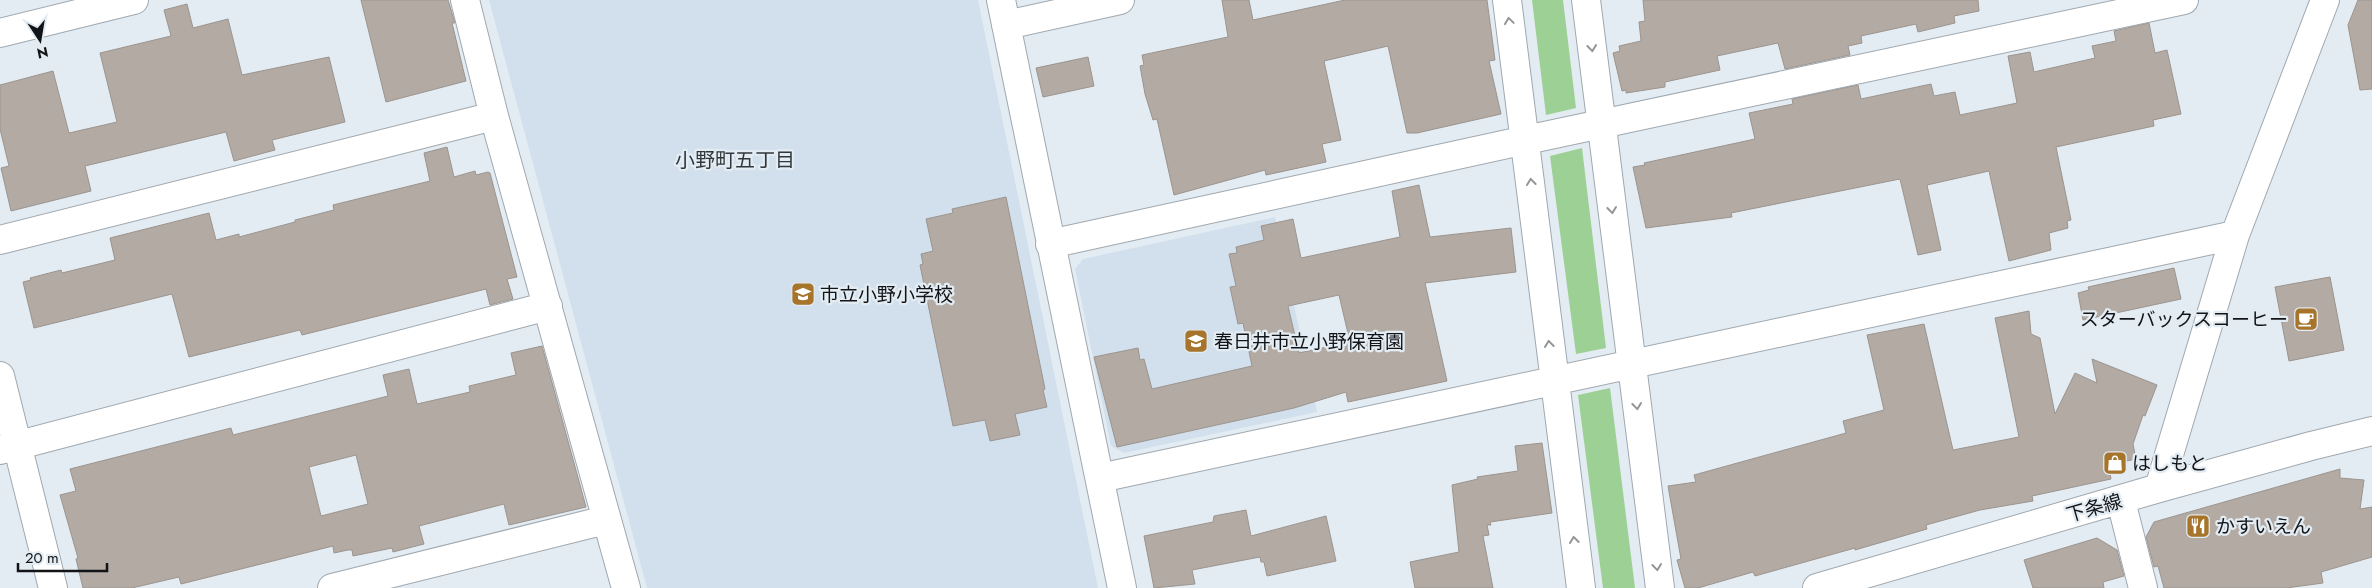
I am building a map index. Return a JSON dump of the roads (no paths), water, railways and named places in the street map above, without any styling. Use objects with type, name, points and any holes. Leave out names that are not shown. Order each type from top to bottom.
[{"type":"street","points":[[0,34],[134,0]]},
{"type":"street","points":[[465,0],[494,116],[626,588]]},
{"type":"street","points":[[1120,0],[1004,12],[1122,588]]},
{"type":"street","points":[[1506,0],[1526,140],[1581,588]]},
{"type":"street","points":[[1586,0],[1660,588]]},
{"type":"street","points":[[1050,244],[1526,140],[2184,0]]},
{"type":"street","points":[[2159,488],[2235,235],[2325,0]]},
{"type":"street","points":[[0,240],[494,116]]},
{"type":"street","points":[[1100,478],[2235,235]]},
{"type":"street","points":[[8,448],[548,306]]},
{"type":"street","points":[[0,376],[8,448],[53,588]]},
{"type":"street","name":"下条線","points":[[1817,588],[2159,488],[2372,431]]},
{"type":"street","points":[[2122,500],[2142,588]]},
{"type":"street","points":[[332,588],[606,520]]},
{"type":"place","name":"市立小野小学校","points":[[803,294]]},
{"type":"place","name":"スターバックスコーヒー","points":[[2306,319]]},
{"type":"place","name":"春日井市立小野保育園","points":[[1196,341]]},
{"type":"place","name":"はしもと","points":[[2115,463]]},
{"type":"place","name":"かすいえん","points":[[2198,526]]},
{"type":"district","name":"小野町五丁目","points":[[735,160]]}]
